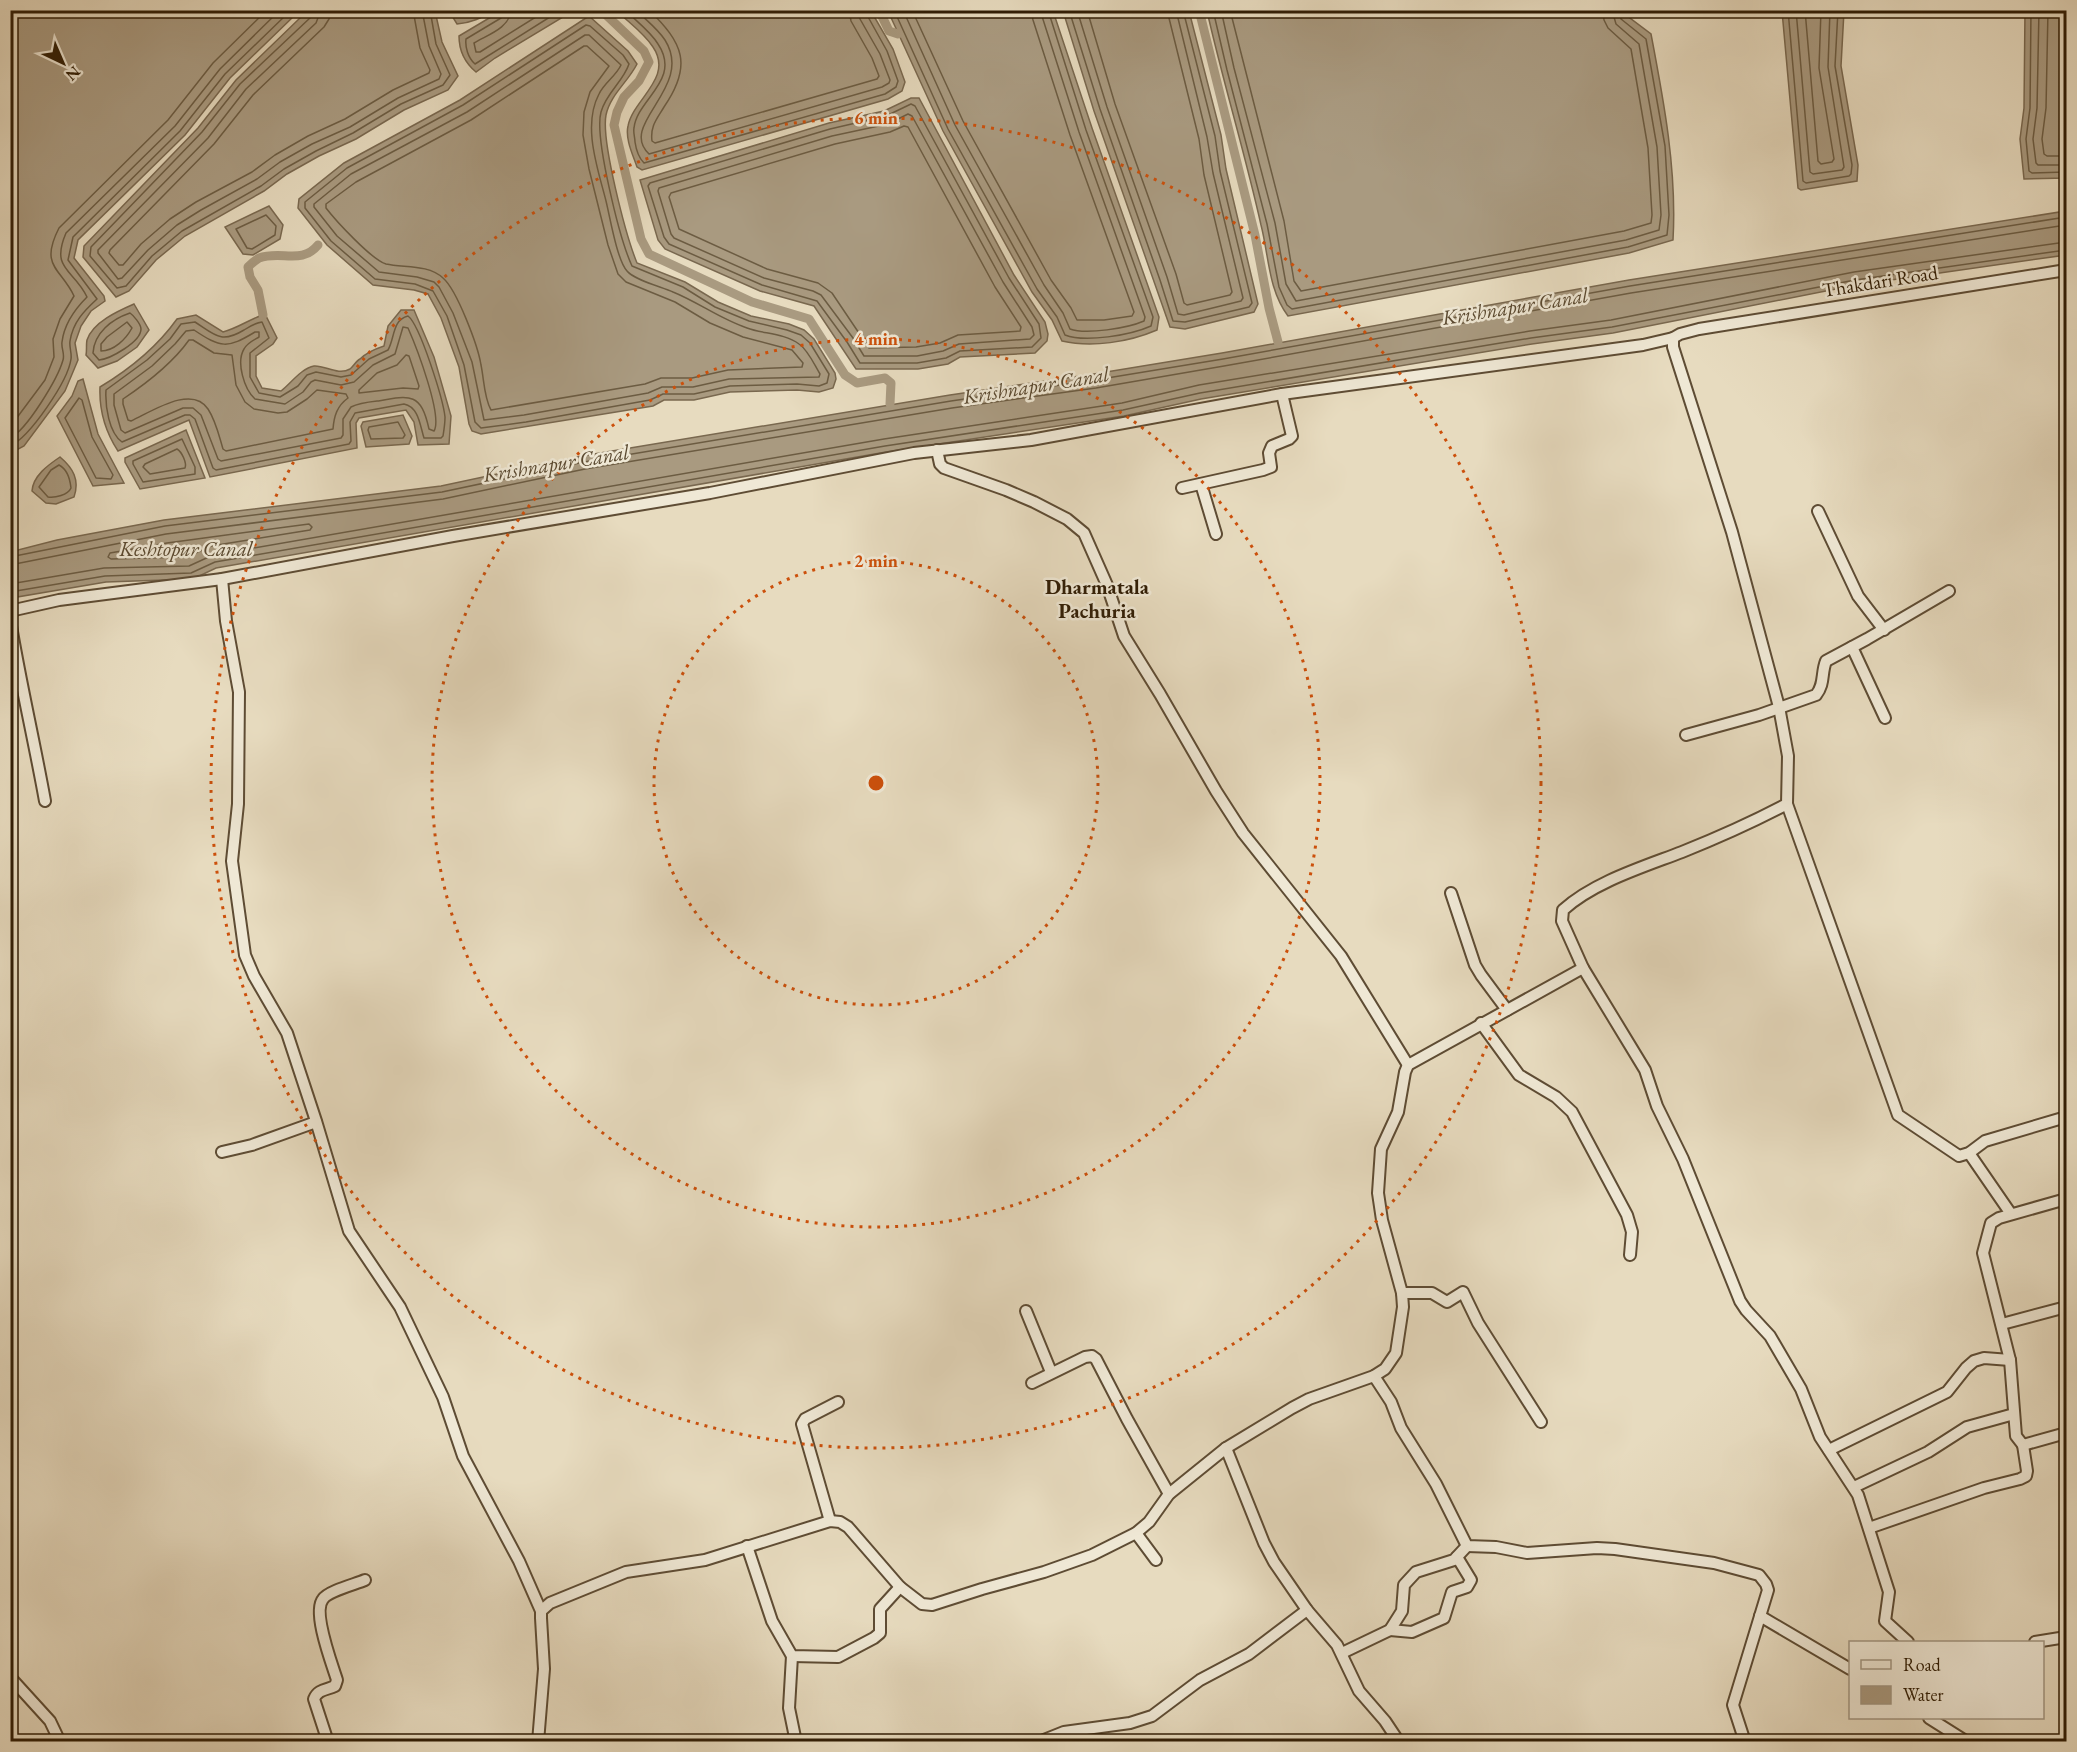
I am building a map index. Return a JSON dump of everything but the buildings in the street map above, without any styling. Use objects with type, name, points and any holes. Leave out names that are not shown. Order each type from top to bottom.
[{"type":"street","name":"Thakdari Road","points":[[10,611],[59,600],[222,579],[453,536],[710,493],[937,450],[1042,438],[1282,394],[1643,345],[1699,330],[2067,270]]},
{"type":"street","points":[[1672,339],[1672,348],[1692,403],[1732,532],[1779,708],[1788,756],[1786,804],[1898,1115],[1959,1156],[1970,1154],[1985,1141],[2067,1117]]},
{"type":"street","points":[[1182,488],[1271,467],[1269,453],[1272,446],[1293,436],[1282,394]]},
{"type":"street","points":[[937,450],[944,468],[1034,502],[1067,519],[1084,533],[1107,585],[1124,636],[1160,693],[1216,791],[1243,833],[1341,956],[1408,1065]]},
{"type":"street","points":[[1201,484],[1216,534]]},
{"type":"street","points":[[1818,511],[1854,590],[1884,630]]},
{"type":"street","points":[[222,579],[226,621],[239,692],[238,804],[232,861],[245,956],[286,1033],[349,1231],[400,1307],[444,1397],[463,1456],[542,1611],[544,1669],[538,1742]]},
{"type":"street","points":[[1686,735],[1816,695],[1821,688],[1826,662],[1949,591]]},
{"type":"street","points":[[10,620],[21,688],[33,734],[45,801]]},
{"type":"street","points":[[1852,647],[1885,718]]},
{"type":"street","points":[[1786,804],[1712,840],[1630,872],[1581,896],[1563,910],[1562,921],[1583,968],[1645,1070],[1657,1106],[1683,1159],[1740,1301],[1770,1336],[1801,1389],[1820,1437],[1854,1487],[1888,1592],[1885,1621],[1907,1641]]},
{"type":"street","points":[[1451,893],[1475,965],[1507,1010]]},
{"type":"street","points":[[542,1611],[550,1603],[626,1572],[705,1560],[830,1521],[840,1522],[848,1527],[900,1587],[922,1604],[932,1605],[1069,1565],[1136,1533],[1149,1522],[1169,1494],[1226,1448],[1309,1399],[1374,1376],[1385,1369],[1396,1353],[1403,1307],[1402,1293],[1382,1220],[1378,1193],[1382,1149],[1398,1112],[1408,1065],[1583,968]]},
{"type":"street","points":[[1481,1023],[1518,1076],[1556,1097],[1572,1112],[1623,1205],[1632,1232],[1630,1255]]},
{"type":"street","points":[[222,1152],[252,1145],[316,1122]]},
{"type":"street","points":[[1970,1154],[2011,1214]]},
{"type":"street","points":[[2067,1199],[2011,1214],[1991,1223],[1983,1253],[2010,1360],[2013,1414],[2018,1442],[2023,1445],[2067,1433]]},
{"type":"street","points":[[1402,1293],[1432,1293],[1447,1302],[1460,1292],[1464,1293],[1478,1323],[1541,1422]]},
{"type":"street","points":[[2002,1324],[2067,1307]]},
{"type":"street","points":[[1026,1311],[1051,1372]]},
{"type":"street","points":[[1032,1383],[1085,1357],[1092,1356],[1096,1359],[1169,1494]]},
{"type":"street","points":[[1829,1450],[1947,1392],[1974,1361],[1984,1358],[2010,1360]]},
{"type":"street","points":[[1374,1376],[1391,1402],[1401,1428],[1436,1484],[1467,1546]]},
{"type":"street","points":[[830,1521],[802,1424],[805,1419],[838,1402]]},
{"type":"street","points":[[1854,1487],[1928,1452],[1967,1427],[2013,1414]]},
{"type":"street","points":[[1869,1528],[1984,1488],[2026,1476],[2023,1445]]},
{"type":"street","points":[[1226,1448],[1264,1544],[1274,1562],[1306,1610],[1342,1653],[1359,1691],[1385,1721],[1399,1742]]},
{"type":"street","points":[[1136,1533],[1156,1560]]},
{"type":"street","points":[[747,1546],[772,1621],[792,1656],[789,1708],[796,1742]]},
{"type":"street","points":[[1390,1630],[1402,1611],[1404,1585],[1416,1572],[1457,1557],[1467,1546],[1496,1547],[1527,1553],[1597,1548],[1615,1549],[1714,1563],[1754,1573],[1762,1578],[1768,1590],[1733,1705],[1745,1742]]},
{"type":"street","points":[[1342,1653],[1390,1630],[1412,1632],[1444,1618],[1452,1592],[1467,1587],[1471,1580],[1457,1557]]},
{"type":"street","points":[[328,1742],[314,1699],[315,1694],[321,1690],[335,1686],[337,1680],[321,1624],[320,1603],[326,1596],[365,1580]]},
{"type":"street","points":[[792,1656],[838,1657],[874,1638],[880,1632],[880,1609],[900,1587]]},
{"type":"street","points":[[1039,1742],[1064,1732],[1130,1723],[1152,1716],[1200,1680],[1249,1654],[1306,1610]]},
{"type":"street","points":[[1760,1616],[1849,1668]]},
{"type":"street","points":[[2041,1641],[2067,1637]]},
{"type":"street","points":[[10,1677],[47,1716],[60,1742]]},
{"type":"street","points":[[1931,1719],[1967,1742]]},
{"type":"water","points":[[11,10],[293,10],[294,16],[230,78],[185,135],[78,240],[74,258],[104,296],[105,301],[91,311],[81,326],[75,343],[78,360],[65,391],[24,446],[11,453]]},
{"type":"water","points":[[311,11],[435,11],[442,42],[458,76],[448,90],[404,110],[356,139],[319,156],[287,174],[264,191],[185,236],[156,260],[129,291],[116,297],[83,257],[84,246],[198,128],[236,80],[302,16]]},
{"type":"water","points":[[449,11],[493,11],[476,20],[457,24]]},
{"type":"water","points":[[501,11],[573,11],[476,72],[463,56],[459,36]]},
{"type":"water","points":[[617,11],[871,11],[893,49],[905,82],[902,91],[888,99],[642,170],[637,167],[630,147],[628,126],[631,116],[656,78],[659,69],[658,58],[645,37]]},
{"type":"water","points":[[888,11],[1053,11],[1159,317],[1157,330],[1135,338],[1110,343],[1086,344],[1062,341],[1052,320],[1032,292],[943,131]]},
{"type":"water","points":[[1063,11],[1189,11],[1221,135],[1226,169],[1258,304],[1254,312],[1185,329],[1170,327],[1094,111]]},
{"type":"water","points":[[1207,11],[1625,11],[1626,15],[1651,34],[1665,111],[1671,162],[1673,240],[1629,253],[1288,316],[1281,306],[1273,284],[1255,198]]},
{"type":"water","points":[[1782,11],[1844,11],[1841,66],[1858,165],[1857,181],[1801,190],[1798,188]]},
{"type":"water","points":[[2025,11],[2066,11],[2066,178],[2024,179],[2020,139],[2024,108]]},
{"type":"water","points":[[589,16],[628,51],[637,64],[611,101],[606,115],[605,128],[616,189],[637,263],[685,282],[718,302],[751,316],[789,324],[804,330],[814,339],[835,373],[833,388],[819,392],[797,390],[730,392],[694,400],[664,400],[653,406],[481,434],[472,431],[459,367],[441,318],[428,294],[373,285],[327,245],[298,208],[299,199],[344,163],[460,100]]},
{"type":"water","points":[[911,98],[919,98],[1014,275],[1045,322],[1047,341],[1035,353],[960,357],[948,364],[918,369],[856,369],[814,306],[760,291],[665,249],[658,240],[640,180],[829,123],[884,111]]},
{"type":"water","points":[[269,206],[283,225],[280,239],[253,255],[243,254],[225,227]]},
{"type":"water","name":"Keshtopur Canal","points":[[2066,211],[2066,255],[1856,285],[1613,333],[1532,344],[1201,399],[1124,416],[886,452],[216,568],[193,579],[106,582],[11,598],[10,552],[57,540],[164,520],[441,486],[582,456],[1222,353],[1629,280]]},
{"type":"water","points":[[134,304],[149,330],[137,347],[117,361],[98,368],[86,355],[87,340],[90,334],[107,318]]},
{"type":"water","points":[[401,310],[414,310],[434,357],[451,416],[449,444],[418,445],[414,422],[406,410],[359,418],[356,423],[357,448],[210,477],[189,420],[118,451],[106,428],[100,387],[142,357],[177,319],[196,315],[223,332],[265,314],[277,338],[273,344],[256,356],[256,376],[262,388],[281,391],[310,367],[318,366],[336,371],[350,369],[365,354],[384,346],[388,326]]},
{"type":"water","points":[[83,379],[98,434],[124,483],[93,486],[57,416],[72,396],[78,381]]},
{"type":"water","points":[[403,415],[412,436],[409,444],[366,447],[361,426],[363,422]]},
{"type":"water","points":[[186,430],[205,478],[140,489],[125,458]]},
{"type":"water","points":[[60,457],[74,475],[76,491],[74,497],[56,504],[46,503],[32,491],[33,486],[42,471]]},
{"type":"waterway","points":[[601,10],[644,51],[649,62],[639,81],[624,97],[614,125],[641,239],[649,254],[752,302],[809,319],[845,375],[857,383],[885,378],[891,383],[890,404]]},
{"type":"waterway","points":[[879,10],[889,31],[898,34]]},
{"type":"waterway","points":[[1199,10],[1255,235],[1278,342]]},
{"type":"waterway","points":[[263,315],[258,290],[250,277],[248,267],[259,258],[275,255],[298,256],[312,251],[318,245]]},
{"type":"district","name":"Dharmatala Pachuria","points":[[1097,598]]},
{"type":"water label","name":"Krishnapur Canal","points":[[1515,306]]},
{"type":"water label","name":"Krishnapur Canal","points":[[1036,385]]},
{"type":"water label","name":"Krishnapur Canal","points":[[556,463]]}]
